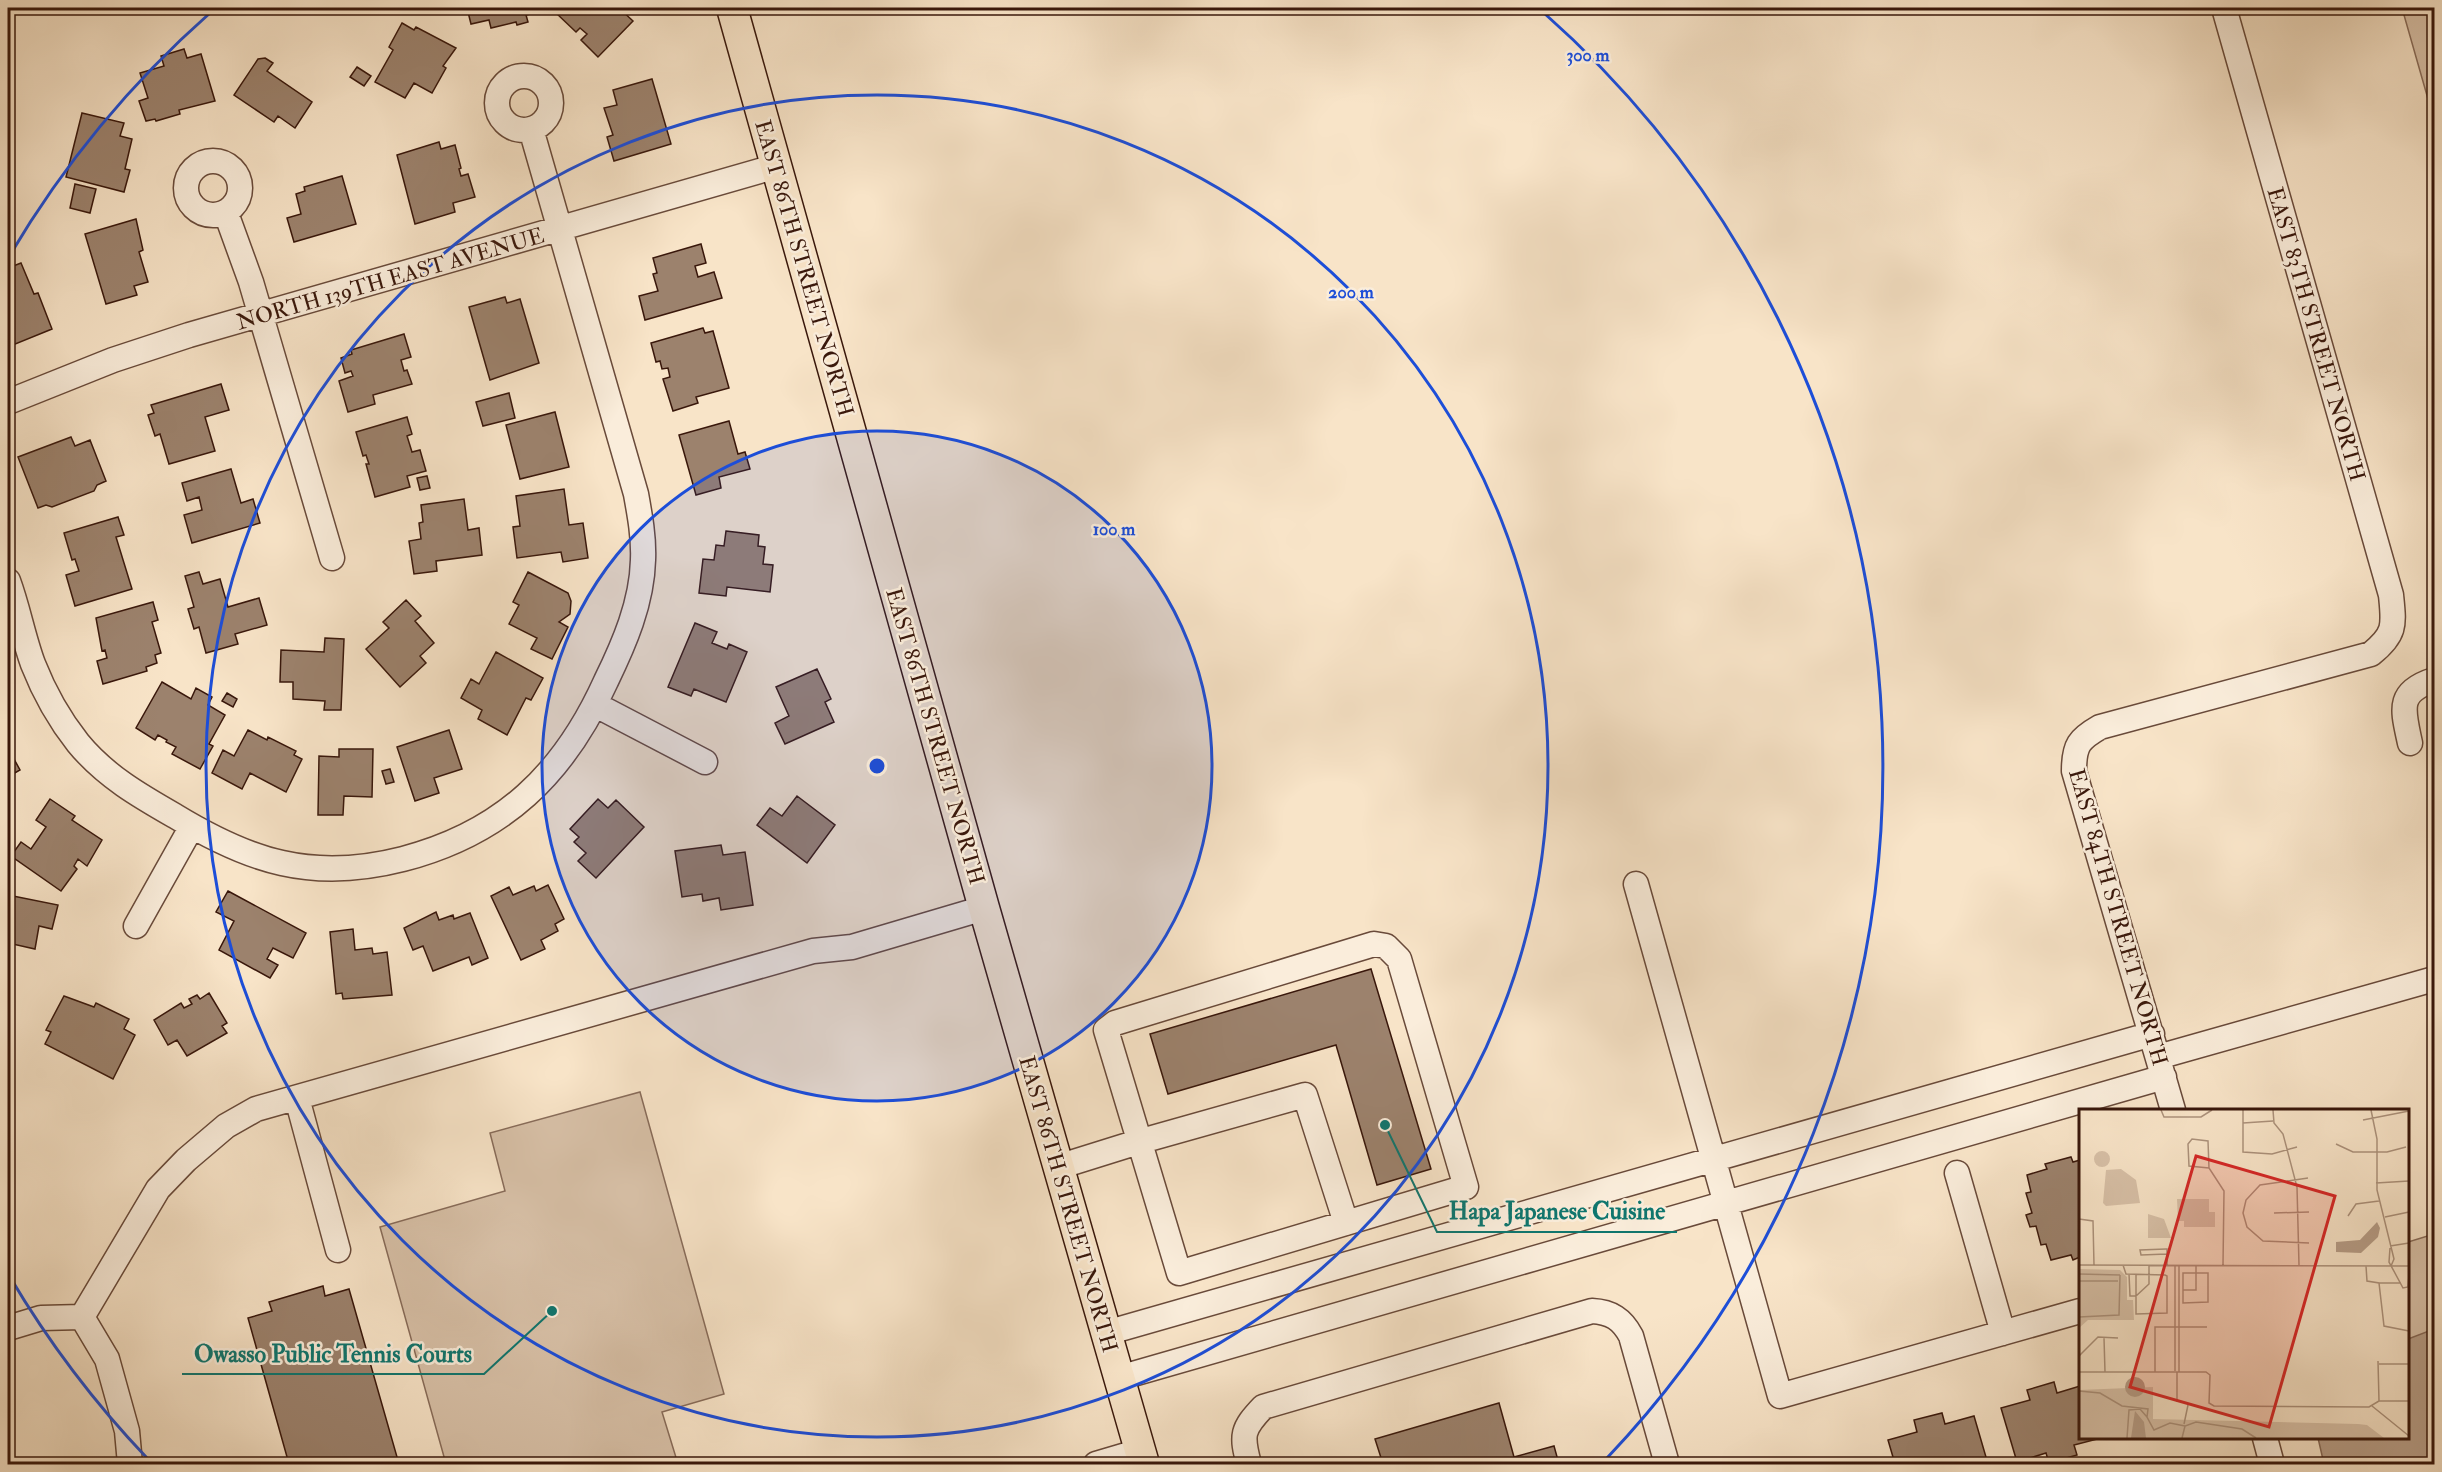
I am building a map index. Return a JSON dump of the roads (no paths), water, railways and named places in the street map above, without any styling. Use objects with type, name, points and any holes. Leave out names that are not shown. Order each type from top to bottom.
[{"type":"main road","name":"EAST 86TH STREET NORTH","points":[[732,8],[984,908],[1142,1458]]},
{"type":"street","name":"EAST 83TH STREET NORTH","points":[[2224,8],[2391,595],[2394,623],[2386,642],[2371,654]]},
{"type":"street","points":[[8,581],[41,682],[60,718],[79,744],[104,771],[133,792],[192,826],[250,854],[281,863],[311,868],[380,865],[420,855],[470,835],[492,823],[515,806],[550,772],[596,705],[624,642],[634,609],[643,560],[642,528],[636,494],[531,129]]},
{"type":"street","name":"NORTH 139TH EAST AVENUE","points":[[8,402],[113,360],[260,315],[777,166]]},
{"type":"street","points":[[226,213],[246,266],[332,558]]},
{"type":"street","name":"EAST 84TH STREET NORTH","points":[[2173,1109],[2074,771],[2074,753],[2083,737],[2100,727],[2371,654]]},
{"type":"street","points":[[2410,743],[2403,712],[2406,697],[2419,685],[2434,680]]},
{"type":"street","points":[[596,705],[705,762]]},
{"type":"street","points":[[136,926],[192,826]]},
{"type":"street","points":[[1636,884],[1780,1396],[2079,1311]]},
{"type":"street","points":[[82,1317],[158,1189],[186,1160],[226,1126],[256,1109],[813,951],[852,947],[984,908]]},
{"type":"street","points":[[1374,944],[1386,946],[1399,959],[1466,1187],[1179,1273],[1138,1142],[1106,1030],[1115,1023],[1374,944]]},
{"type":"street","points":[[1119,1378],[1682,1217],[2434,979]]},
{"type":"street","points":[[1106,1334],[2152,1034]]},
{"type":"street","points":[[1058,1167],[1305,1095],[1346,1223]]},
{"type":"street","points":[[297,1098],[338,1250]]},
{"type":"street","points":[[1957,1173],[2002,1333]]},
{"type":"street","points":[[1249,1464],[1243,1434],[1249,1422],[1263,1407],[1592,1311],[1612,1315],[1624,1324],[1631,1336],[1667,1464]]},
{"type":"street","points":[[8,1328],[41,1318],[82,1317]]},
{"type":"street","points":[[82,1317],[107,1359],[127,1431],[130,1464]]},
{"type":"street","points":[[2266,1439],[2272,1464]]},
{"type":"street","points":[[1096,1464],[1142,1458]]},
{"type":"place","name":"Hapa Japanese Cuisine","points":[[1385,1125]]},
{"type":"place","name":"Owasso Public Tennis Courts","points":[[552,1311]]}]
